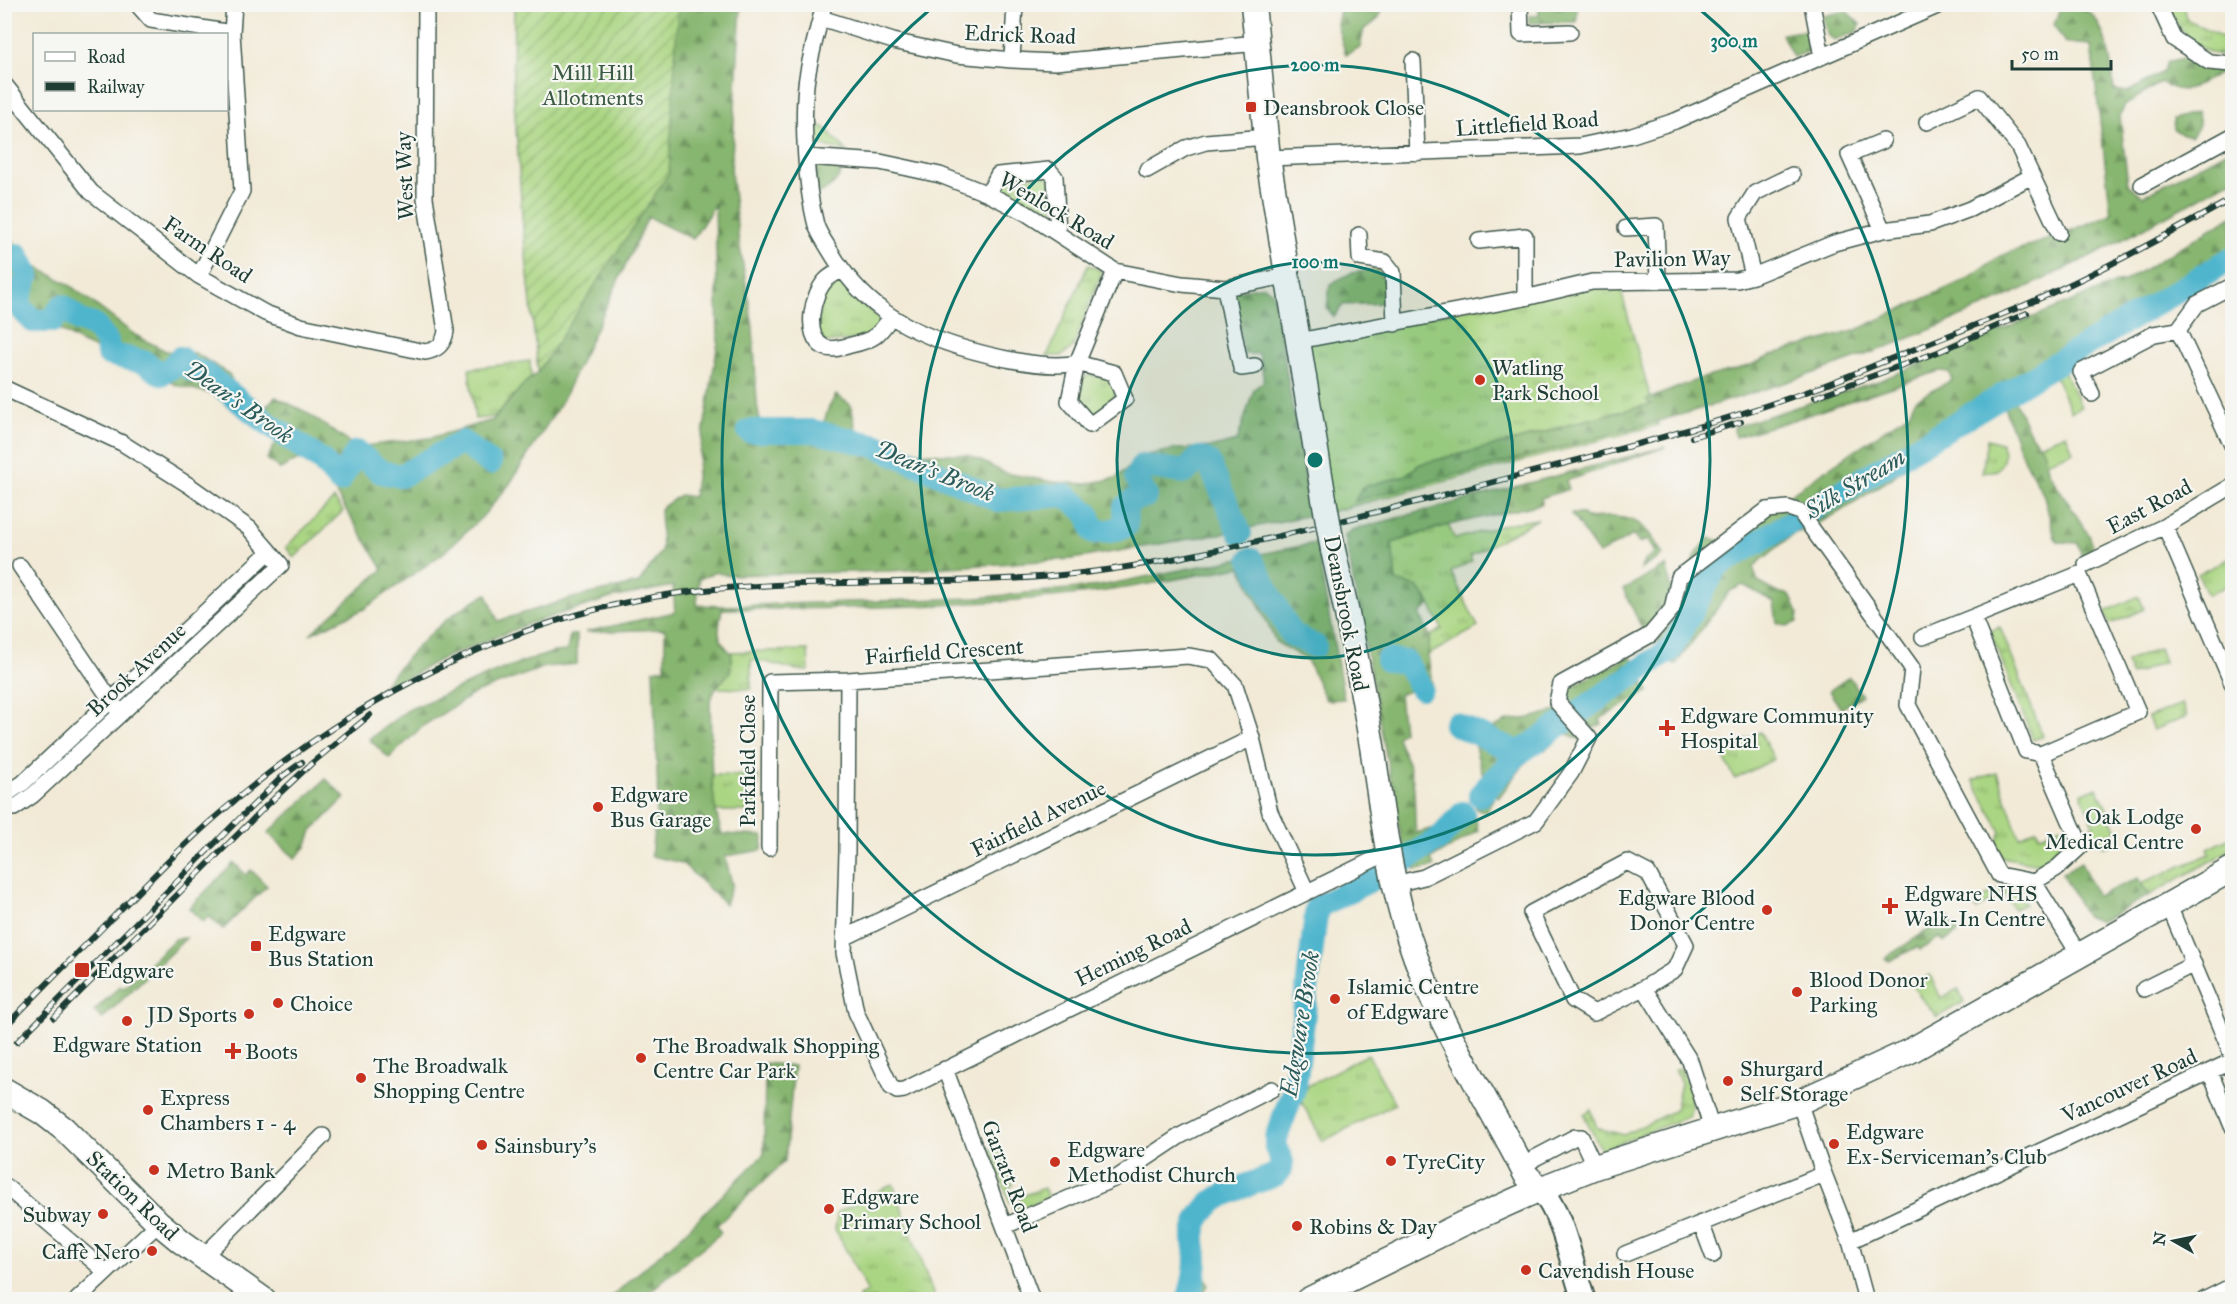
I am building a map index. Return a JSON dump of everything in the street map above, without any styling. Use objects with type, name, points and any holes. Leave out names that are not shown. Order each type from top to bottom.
[{"type":"main road","name":"Deansbrook Road","points":[[1253,4],[1267,147],[1286,276],[1333,550],[1361,680],[1395,884],[1409,938],[1440,1013],[1526,1175],[1540,1189]]},
{"type":"main road","points":[[1308,1299],[1340,1292],[1501,1207],[1540,1189],[1595,1167],[1799,1102],[1921,1045],[2232,869]]},
{"type":"main road","name":"Station Road","points":[[4,1090],[42,1112],[64,1129],[159,1223],[202,1258],[237,1292],[264,1299]]},
{"type":"street","points":[[137,4],[151,20],[232,33]]},
{"type":"street","points":[[199,276],[242,191],[232,33],[234,4]]},
{"type":"street","name":"West Way","points":[[426,4],[424,176],[428,227],[446,331],[441,344]]},
{"type":"street","points":[[1012,60],[1015,4]]},
{"type":"street","points":[[1520,4],[1521,34],[1570,32]]},
{"type":"street","points":[[1812,4],[1822,57]]},
{"type":"street","name":"Littlefield Road","points":[[1267,147],[1417,153],[1580,146],[1632,135],[1675,121],[1942,4]]},
{"type":"street","points":[[2158,4],[2174,39],[2209,62],[2232,64]]},
{"type":"street","points":[[823,11],[806,84],[806,157],[817,227],[841,270],[861,292],[891,317],[926,336],[987,356],[1063,366],[1077,363],[1115,271]]},
{"type":"street","name":"Edrick Road","points":[[823,11],[892,41],[957,55],[1012,60],[1056,62],[1258,43]]},
{"type":"street","points":[[1413,61],[1417,153]]},
{"type":"street","name":"Farm Road","points":[[4,84],[92,192],[199,276],[265,313],[301,326],[425,352],[434,351],[441,344]]},
{"type":"street","points":[[1928,122],[1979,97],[2018,146],[2059,233]]},
{"type":"street","points":[[2142,185],[2232,136]]},
{"type":"street","points":[[1883,230],[1849,155],[1884,141]]},
{"type":"street","points":[[1147,170],[1186,148],[1206,142],[1267,147]]},
{"type":"street","name":"Wenlock Road","points":[[806,157],[880,162],[940,175],[988,194],[1026,213],[1115,271],[1182,284],[1225,288],[1286,276]]},
{"type":"street","points":[[988,194],[998,175],[1049,170],[1055,177],[1058,233]]},
{"type":"street","points":[[1753,276],[1739,218],[1755,193],[1792,175]]},
{"type":"street","name":"Pavilion Way","points":[[1298,341],[1525,298],[1592,282],[1737,280],[1753,276],[1834,243],[1883,230],[1930,224],[1970,210],[2032,176]]},
{"type":"street","points":[[1626,228],[1656,226],[1658,281]]},
{"type":"street","points":[[1359,235],[1360,258],[1385,262],[1393,272],[1395,324]]},
{"type":"street","points":[[1479,241],[1525,236],[1525,298]]},
{"type":"street","points":[[841,270],[826,279],[815,300],[812,329],[819,343],[830,349],[867,342],[877,336],[891,317]]},
{"type":"street","points":[[2092,394],[2081,372],[2154,334],[2178,330],[2197,304],[2232,286]]},
{"type":"street","points":[[1225,288],[1241,368],[1255,366]]},
{"type":"street","points":[[2178,330],[2232,445]]},
{"type":"street","name":"Brook Avenue","points":[[4,388],[132,449],[226,509],[249,528],[281,566],[116,708],[8,793],[4,799]]},
{"type":"street","name":"East Road","points":[[2086,564],[2165,526],[2232,486]]},
{"type":"street","points":[[1395,884],[1424,878],[1536,821],[1571,773],[1589,738],[1557,702],[1561,684],[1650,635],[1672,609],[1679,577],[1767,510],[1788,508],[1803,517],[1912,668],[1908,705],[1999,875],[2034,882],[2057,868],[2081,846],[2041,754]]},
{"type":"street","points":[[2165,526],[2232,683]]},
{"type":"street","name":"Brook Avenue","points":[[4,807],[14,808],[33,795],[269,552]]},
{"type":"street","points":[[20,566],[116,708]]},
{"type":"street","points":[[1923,637],[2079,574],[2138,712],[2041,754],[2026,751],[1973,617]]},
{"type":"street","name":"Fairfield Crescent","points":[[897,1091],[891,1087],[856,1012],[844,953],[848,680],[1188,656],[1212,660],[1235,685],[1252,738],[1270,812],[1307,892]]},
{"type":"street","name":"Parkfield Close","points":[[769,848],[770,682],[848,680]]},
{"type":"street","name":"Fairfield Avenue","points":[[844,938],[1252,738]]},
{"type":"street","name":"Heming Road","points":[[897,1091],[904,1090],[1389,852]]},
{"type":"street","points":[[1627,862],[1648,873],[1686,945],[1675,969],[1644,988],[1594,1013],[1573,1000],[1531,913],[1627,862]]},
{"type":"street","points":[[2034,882],[2080,956]]},
{"type":"street","points":[[2169,906],[2232,1055]]},
{"type":"street","points":[[2144,989],[2194,964]]},
{"type":"street","points":[[1644,988],[1690,1061],[1712,1129]]},
{"type":"street","name":"Vancouver Road","points":[[1850,1241],[2232,1061]]},
{"type":"street","name":"Garratt Road","points":[[945,1069],[1032,1299]]},
{"type":"street","points":[[2210,1072],[2232,1126]]},
{"type":"street","points":[[1005,1226],[1118,1177],[1180,1136],[1272,1089]]},
{"type":"street","points":[[1799,1102],[1850,1241],[1866,1299]]},
{"type":"street","points":[[202,1258],[323,1136]]},
{"type":"street","points":[[1523,1168],[1535,1158],[1575,1137],[1581,1137],[1595,1167]]},
{"type":"street","points":[[1625,1254],[1824,1174]]},
{"type":"street","points":[[4,1185],[106,1272]]},
{"type":"street","points":[[1540,1189],[1552,1203],[1584,1299]]},
{"type":"street","points":[[77,1299],[159,1223]]},
{"type":"street","points":[[1701,1223],[1713,1255]]},
{"type":"street","points":[[2204,1299],[2232,1286]]},
{"type":"green space","name":"Mill Hill Allotments","points":[[514,5],[678,5],[669,173],[538,372],[523,227],[513,85]]},
{"type":"green space","points":[[664,5],[741,5],[731,172],[738,235],[753,327],[760,422],[821,430],[836,395],[851,405],[856,430],[885,442],[924,453],[969,455],[1005,473],[1054,482],[1086,484],[1116,478],[1142,456],[1177,449],[1213,447],[1237,441],[1254,389],[1264,381],[1259,354],[1244,354],[1234,291],[1264,286],[1273,293],[1311,515],[1225,533],[1072,559],[890,571],[726,575],[716,572],[699,579],[697,605],[977,598],[1100,586],[1316,543],[1344,699],[1326,700],[1307,660],[1276,642],[1241,567],[1127,588],[1043,598],[906,606],[722,609],[719,623],[720,639],[732,654],[730,672],[716,688],[710,701],[714,802],[722,834],[763,836],[762,850],[725,856],[732,884],[725,904],[682,863],[651,856],[658,796],[653,670],[665,668],[665,629],[586,632],[675,612],[673,586],[611,598],[531,623],[439,660],[394,685],[381,688],[416,648],[442,623],[471,602],[487,594],[498,621],[576,597],[639,583],[662,550],[660,509],[680,495],[693,497],[718,342],[715,204],[693,239],[648,217],[562,401],[509,485],[482,517],[442,554],[364,609],[310,634],[383,569],[320,468],[298,459],[280,469],[267,459],[278,439],[261,412],[275,397],[304,411],[356,447],[430,438],[493,420],[521,387],[538,372]]},
{"type":"green space","points":[[1341,5],[1383,5],[1377,19],[1364,29],[1360,47],[1346,55],[1337,25]]},
{"type":"green space","points":[[1539,5],[1577,5],[1577,22],[1529,23],[1529,16],[1539,16]]},
{"type":"green space","points":[[2170,5],[2183,5],[2186,19],[2232,42],[2232,56],[2211,52],[2192,41],[2178,25]]},
{"type":"green space","points":[[2061,6],[2085,10],[2099,24],[2107,46],[2114,90],[2128,92],[2163,72],[2167,62],[2184,58],[2208,69],[2232,70],[2232,89],[2219,74],[2184,90],[2169,87],[2161,82],[2125,105],[2120,116],[2128,184],[2143,196],[2232,148],[2232,179],[2138,231],[2040,281],[1941,325],[1840,364],[1660,421],[1355,501],[1362,487],[1404,476],[1420,464],[1651,404],[1646,400],[1699,379],[1749,366],[1777,353],[1854,331],[1967,279],[2000,256],[2058,236],[2111,214],[2091,45],[2065,43],[2054,25]]},
{"type":"green space","points":[[1846,11],[1860,24],[1858,31],[1835,40],[1828,36],[1822,16]]},
{"type":"green space","points":[[1808,30],[1813,50],[1793,57],[1782,34]]},
{"type":"green space","points":[[2197,112],[2198,126],[2191,137],[2174,129],[2173,119]]},
{"type":"green space","points":[[814,125],[824,127],[846,150],[817,145],[813,141]]},
{"type":"green space","points":[[818,165],[842,168],[834,184],[818,193],[814,171]]},
{"type":"green space","points":[[1044,174],[1051,179],[1055,223],[996,190],[999,183]]},
{"type":"green space","points":[[2232,216],[2232,267],[2012,395],[2031,435],[2043,450],[2049,473],[2089,535],[2093,546],[2090,555],[2082,558],[2078,543],[2059,542],[2055,538],[2044,496],[2020,451],[2002,401],[1839,512],[1808,529],[1795,533],[1753,567],[1758,582],[1776,592],[1790,595],[1798,613],[1797,622],[1787,626],[1777,623],[1774,602],[1743,585],[1730,591],[1676,664],[1666,657],[1659,646],[1658,637],[1697,553],[1709,538],[1722,541],[1909,413],[1915,400],[1952,380],[1949,372],[1939,371],[1735,437],[1734,427],[1881,380],[2121,281],[2117,286]]},
{"type":"green space","points":[[4,231],[35,266],[68,284],[135,335],[166,351],[195,353],[229,374],[239,395],[216,395],[177,385],[80,342],[19,306],[5,284]]},
{"type":"green space","points":[[1088,265],[1102,271],[1073,347],[1061,356],[1047,356]]},
{"type":"green space","points":[[1377,269],[1388,286],[1386,303],[1343,305],[1334,317],[1327,308],[1330,284],[1351,273]]},
{"type":"green space","points":[[836,278],[883,323],[867,338],[826,343],[817,331],[822,293]]},
{"type":"green space","points":[[1618,280],[1658,425],[1326,513],[1298,341]]},
{"type":"green space","points":[[530,361],[531,377],[494,417],[475,419],[469,369]]},
{"type":"green space","points":[[2063,368],[2081,407],[2071,412],[2053,372]]},
{"type":"green space","points":[[1089,375],[1110,378],[1116,391],[1112,401],[1095,414],[1084,410],[1078,397],[1079,379]]},
{"type":"green space","points":[[2066,434],[2073,452],[2040,464],[2033,447]]},
{"type":"green space","points":[[1987,439],[2001,443],[2004,457],[1997,470],[1982,473]]},
{"type":"green space","points":[[1665,447],[1566,481],[1569,489],[1541,498],[1542,504],[1440,527],[1392,543],[1396,581],[1418,587],[1430,605],[1420,614],[1430,636],[1428,655],[1432,685],[1399,694],[1403,732],[1397,736],[1413,780],[1416,833],[1445,825],[1459,810],[1475,816],[1478,831],[1431,859],[1434,867],[1417,870],[1406,863],[1345,536],[1352,530]]},
{"type":"green space","points":[[334,499],[343,511],[294,558],[286,547]]},
{"type":"green space","points":[[1571,514],[1583,514],[1585,518],[1613,517],[1632,520],[1647,531],[1663,555],[1641,569],[1644,561],[1655,553],[1648,540],[1639,543],[1633,535],[1599,554]]},
{"type":"green space","points":[[1538,519],[1470,556],[1472,561],[1451,572],[1478,627],[1428,655],[1430,636],[1442,629],[1427,598],[1396,581],[1392,543],[1448,525],[1455,539],[1511,523]]},
{"type":"green space","points":[[2232,557],[2232,583],[2208,595],[2198,574]]},
{"type":"green space","points":[[1666,566],[1670,595],[1664,610],[1644,632],[1623,589]]},
{"type":"green space","points":[[262,568],[265,572],[121,704],[120,699]]},
{"type":"green space","points":[[2139,596],[2144,609],[2110,624],[2104,612]]},
{"type":"green space","points":[[2000,627],[2043,736],[2033,740],[1990,631]]},
{"type":"green space","points":[[570,635],[577,635],[577,664],[545,667],[475,693],[424,725],[389,758],[369,739],[408,710],[505,668],[554,652],[567,651]]},
{"type":"green space","points":[[2159,648],[2164,662],[2131,675],[2126,662]]},
{"type":"green space","points":[[808,650],[809,671],[751,660],[751,689],[716,688],[722,652]]},
{"type":"green space","points":[[1630,656],[1649,691],[1600,719],[1602,724],[1592,729],[1565,704],[1569,688]]},
{"type":"green space","points":[[1849,677],[1862,695],[1841,709],[1829,691]]},
{"type":"green space","points":[[2182,704],[2187,716],[2153,730],[2148,717]]},
{"type":"green space","points":[[1559,710],[1574,726],[1581,740],[1566,733],[1545,750],[1538,746],[1499,797],[1496,794],[1485,812],[1476,808],[1475,791],[1483,776],[1474,743],[1449,723],[1454,720],[1470,722],[1486,731],[1507,721],[1530,718]]},
{"type":"green space","points":[[1760,732],[1774,759],[1735,779],[1721,752]]},
{"type":"green space","points":[[1997,773],[2019,837],[2037,829],[2040,835],[2061,826],[2067,843],[2043,865],[2002,857],[1995,845],[2001,832],[1973,780]]},
{"type":"green space","points":[[712,775],[758,776],[758,787],[747,787],[747,800],[758,801],[758,811],[712,811]]},
{"type":"green space","points":[[326,779],[345,798],[312,831],[306,847],[295,858],[268,833]]},
{"type":"green space","points":[[2097,787],[2121,840],[2105,847],[2097,842],[2084,839],[2081,831],[2094,825],[2081,794]]},
{"type":"green space","points":[[2232,837],[2232,849],[2148,896],[2141,883],[2210,854],[2208,849]]},
{"type":"green space","points":[[2081,862],[2097,896],[2139,878],[2148,896],[2100,922],[2085,916],[2062,873]]},
{"type":"green space","points":[[234,863],[246,875],[251,870],[267,886],[223,929],[209,916],[203,922],[189,908]]},
{"type":"green space","points":[[2010,889],[2022,897],[2025,904],[2014,909],[2004,894],[1977,910],[1973,904],[1997,890]]},
{"type":"green space","points":[[1317,900],[1312,966],[1308,967],[1301,1069],[1283,1137],[1287,1167],[1283,1178],[1211,1213],[1200,1249],[1201,1264],[1208,1285],[1201,1299],[1183,1299],[1188,1267],[1187,1241],[1199,1207],[1278,1169],[1270,1143],[1292,1074],[1297,1050],[1296,996],[1313,902]]},
{"type":"green space","points":[[1948,917],[1959,932],[1944,942],[1940,937],[1920,950],[1917,947],[1889,961],[1885,958]]},
{"type":"green space","points":[[186,938],[102,1019],[94,1011],[120,986],[123,988],[175,939]]},
{"type":"green space","points":[[1930,975],[1941,998],[1958,989],[1964,1002],[1937,1017],[1912,986]]},
{"type":"green space","points":[[1368,1054],[1395,1104],[1323,1141],[1296,1092]]},
{"type":"green space","points":[[765,1063],[794,1066],[785,1161],[717,1225],[721,1233],[641,1299],[609,1299],[684,1233],[764,1154]]},
{"type":"green space","points":[[1680,1068],[1691,1098],[1688,1117],[1601,1150],[1584,1115],[1591,1110],[1597,1128],[1624,1135],[1675,1110],[1681,1083],[1675,1069]]},
{"type":"green space","points":[[998,1147],[1013,1185],[1009,1187],[1014,1201],[1010,1203],[990,1149]]},
{"type":"green space","points":[[893,1184],[935,1299],[860,1300],[859,1296],[868,1292],[835,1229],[838,1212]]},
{"type":"green space","points":[[1044,1188],[1048,1197],[1014,1213],[1012,1208],[1022,1204],[1019,1197]]},
{"type":"waterway","name":"Dean's Brook","points":[[4,262],[18,255],[28,275],[17,304],[33,321],[52,321],[62,306],[80,321],[94,325],[107,342],[108,354],[144,362],[161,374],[171,368],[180,358],[190,369],[204,373],[266,422],[322,461],[339,481],[357,452],[381,472],[401,476],[462,442],[490,463]]},
{"type":"waterway","name":"Silk Stream","points":[[1480,795],[1519,753],[1671,649],[1716,567],[2232,258]]},
{"type":"waterway","name":"Dean's Brook","points":[[749,431],[812,431],[877,446],[998,500],[1065,495],[1088,513],[1094,532],[1110,531],[1126,526],[1125,507],[1135,499],[1146,496],[1136,477],[1142,466],[1185,472],[1199,458],[1208,461],[1240,533]]},
{"type":"waterway","name":"Dean's Brook","points":[[1251,559],[1291,634],[1315,646]]},
{"type":"waterway","name":"Dean's Brook","points":[[1387,660],[1406,662],[1421,688]]},
{"type":"waterway","name":"Dean's Brook","points":[[1455,724],[1519,753]]},
{"type":"waterway","name":"Edgware Brook","points":[[1405,860],[1440,838],[1463,813]]},
{"type":"waterway","name":"Edgware Brook","points":[[1188,1300],[1196,1263],[1194,1235],[1204,1210],[1225,1194],[1275,1175],[1281,1169],[1282,1162],[1276,1147],[1276,1138],[1295,1086],[1317,907],[1377,877]]},
{"type":"railway","points":[[4,1028],[187,843],[265,776],[321,736],[380,699],[441,667],[505,639],[570,617],[637,600],[705,590],[758,586],[1026,578],[1080,573],[1214,551],[1375,512],[1678,433],[1821,387],[2052,293],[2232,199]]},
{"type":"railway","points":[[1815,397],[1938,352],[2027,313]]},
{"type":"railway","points":[[1692,437],[1741,422]]},
{"type":"railway","points":[[54,1018],[265,807],[312,763],[370,715]]},
{"type":"railway","points":[[17,1042],[240,818],[283,776],[302,762]]},
{"type":"place","name":"Deansbrook Close","points":[[1251,107]]},
{"type":"place","name":"Watling Park School","points":[[1480,380]]},
{"type":"place","name":"Edgware Community Hospital","points":[[1667,728]]},
{"type":"place","name":"Edgware Bus Garage","points":[[598,807]]},
{"type":"place","name":"Oak Lodge Medical Centre","points":[[2196,829]]},
{"type":"place","name":"Edgware NHS Walk-In Centre","points":[[1890,906]]},
{"type":"place","name":"Edgware Blood Donor Centre","points":[[1767,910]]},
{"type":"place","name":"Edgware Bus Station","points":[[256,946]]},
{"type":"place","name":"Edgware","points":[[82,970]]},
{"type":"place","name":"Blood Donor Parking","points":[[1797,992]]},
{"type":"place","name":"Islamic Centre of Edgware","points":[[1335,999]]},
{"type":"place","name":"Choice","points":[[278,1003]]},
{"type":"place","name":"JD Sports","points":[[249,1014]]},
{"type":"place","name":"Edgware Station","points":[[127,1021]]},
{"type":"place","name":"Boots","points":[[233,1051]]},
{"type":"place","name":"The Broadwalk Shopping Centre Car Park","points":[[641,1058]]},
{"type":"place","name":"The Broadwalk Shopping Centre","points":[[361,1078]]},
{"type":"place","name":"Shurgard Self Storage","points":[[1728,1081]]},
{"type":"place","name":"Express Chambers 1 - 4","points":[[148,1110]]},
{"type":"place","name":"Edgware Ex-Serviceman's Club","points":[[1834,1144]]},
{"type":"place","name":"Sainsbury's","points":[[482,1145]]},
{"type":"place","name":"TyreCity","points":[[1391,1161]]},
{"type":"place","name":"Edgware Methodist Church","points":[[1055,1162]]},
{"type":"place","name":"Metro Bank","points":[[154,1170]]},
{"type":"place","name":"Edgware Primary School","points":[[829,1209]]},
{"type":"place","name":"Subway","points":[[103,1214]]},
{"type":"place","name":"Robins & Day","points":[[1297,1226]]},
{"type":"place","name":"Caffè Nero","points":[[152,1251]]},
{"type":"place","name":"Cavendish House","points":[[1526,1270]]}]
